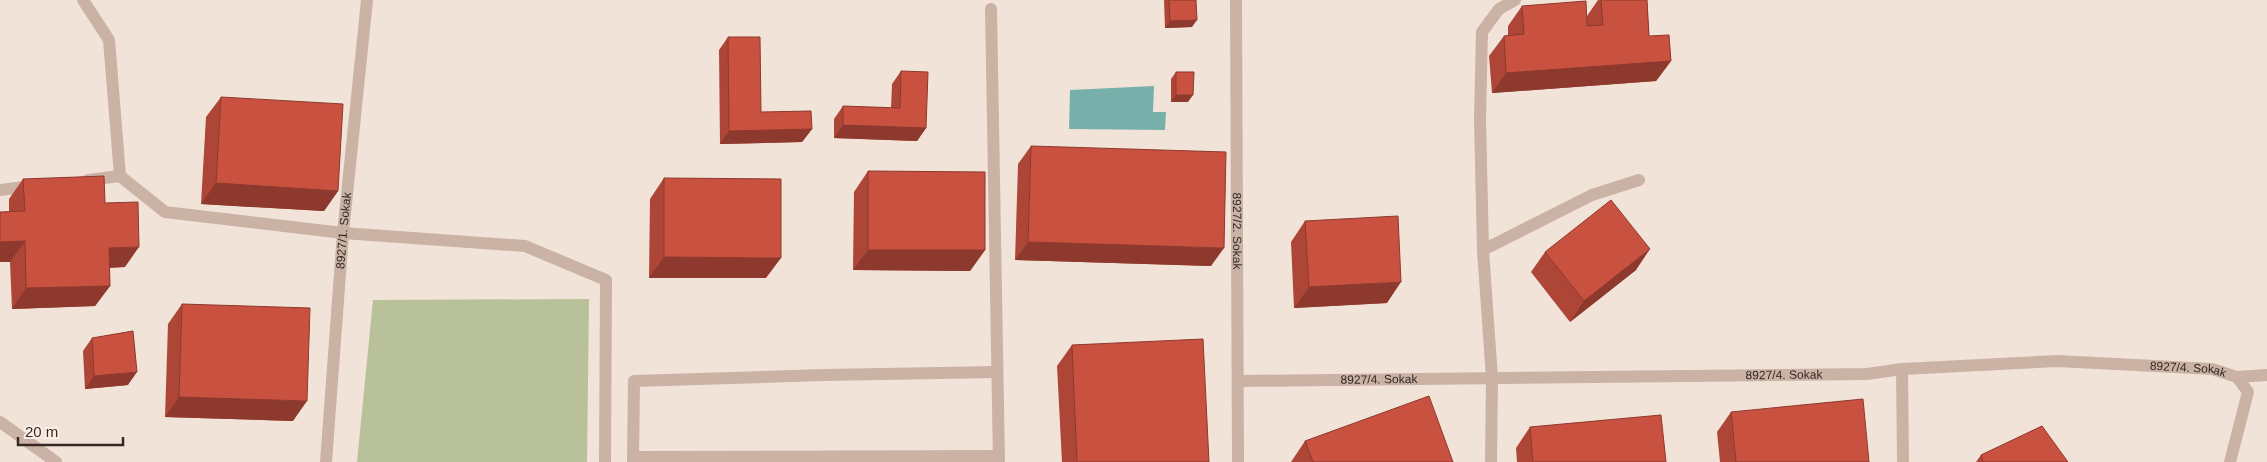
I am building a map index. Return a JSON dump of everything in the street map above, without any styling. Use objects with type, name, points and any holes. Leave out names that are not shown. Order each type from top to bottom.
[{"type":"street","points":[[83,0],[110,40],[120,176]]},
{"type":"street","name":"8927/1. Sokak","points":[[326,462],[343,233],[367,0]]},
{"type":"street","name":"8927/2. Sokak","points":[[1236,0],[1238,462]]},
{"type":"street","points":[[1491,462],[1492,378],[1483,250],[1480,120],[1482,32],[1499,9],[1515,0]]},
{"type":"street","points":[[991,9],[999,459],[633,460],[634,381],[997,372]]},
{"type":"street","points":[[74,182],[120,176],[165,212],[343,233],[525,246],[606,280],[605,462]]},
{"type":"street","points":[[1483,250],[1592,195],[1639,180]]},
{"type":"street","points":[[0,190],[46,185]]},
{"type":"street","name":"8927/4. Sokak","points":[[1238,381],[1867,374],[1902,369],[2058,361],[2212,369],[2237,377],[2248,392],[2230,462]]},
{"type":"street","points":[[1902,369],[1903,462]]},
{"type":"street","points":[[2237,377],[2267,375]]},
{"type":"street","points":[[0,422],[56,462]]},
{"type":"green space","points":[[589,299],[587,462],[357,462],[373,300]]},
{"type":"water","points":[[1154,86],[1153,112],[1166,112],[1165,130],[1069,129],[1070,90]]},
{"type":"building","points":[[1169,0],[1196,0],[1197,20],[1170,21]]},
{"type":"building","points":[[1601,0],[1647,0],[1649,36],[1669,35],[1671,61],[1506,73],[1504,36],[1524,34],[1522,6],[1586,1],[1587,26],[1603,25]]},
{"type":"building","points":[[728,37],[760,37],[761,112],[811,111],[812,129],[729,131]]},
{"type":"building","points":[[901,71],[928,72],[926,128],[843,125],[843,106],[900,108]]},
{"type":"building","points":[[1176,72],[1194,72],[1193,95],[1176,95]]},
{"type":"building","points":[[221,97],[343,104],[338,191],[216,183]]},
{"type":"building","points":[[1031,146],[1226,152],[1224,248],[1028,242]]},
{"type":"building","points":[[868,171],[985,172],[985,250],[868,250]]},
{"type":"building","points":[[104,176],[105,203],[138,202],[139,247],[109,248],[110,286],[26,288],[25,241],[0,242],[0,212],[25,211],[23,179]]},
{"type":"building","points":[[664,178],[781,179],[781,258],[664,257]]},
{"type":"building","points":[[1611,200],[1650,249],[1584,301],[1545,252]]},
{"type":"building","points":[[1398,216],[1401,282],[1309,287],[1305,221]]},
{"type":"building","points":[[182,304],[310,308],[307,401],[179,397]]},
{"type":"building","points":[[133,331],[137,372],[94,376],[92,338]]},
{"type":"building","points":[[1203,339],[1209,462],[1077,462],[1072,345]]},
{"type":"building","points":[[1429,396],[1453,462],[1313,462],[1305,441]]},
{"type":"building","points":[[1863,399],[1869,462],[1736,462],[1731,412]]},
{"type":"building","points":[[1661,415],[1666,462],[1533,462],[1530,427]]},
{"type":"building","points":[[2042,426],[2068,462],[1983,462],[1981,455]]}]
